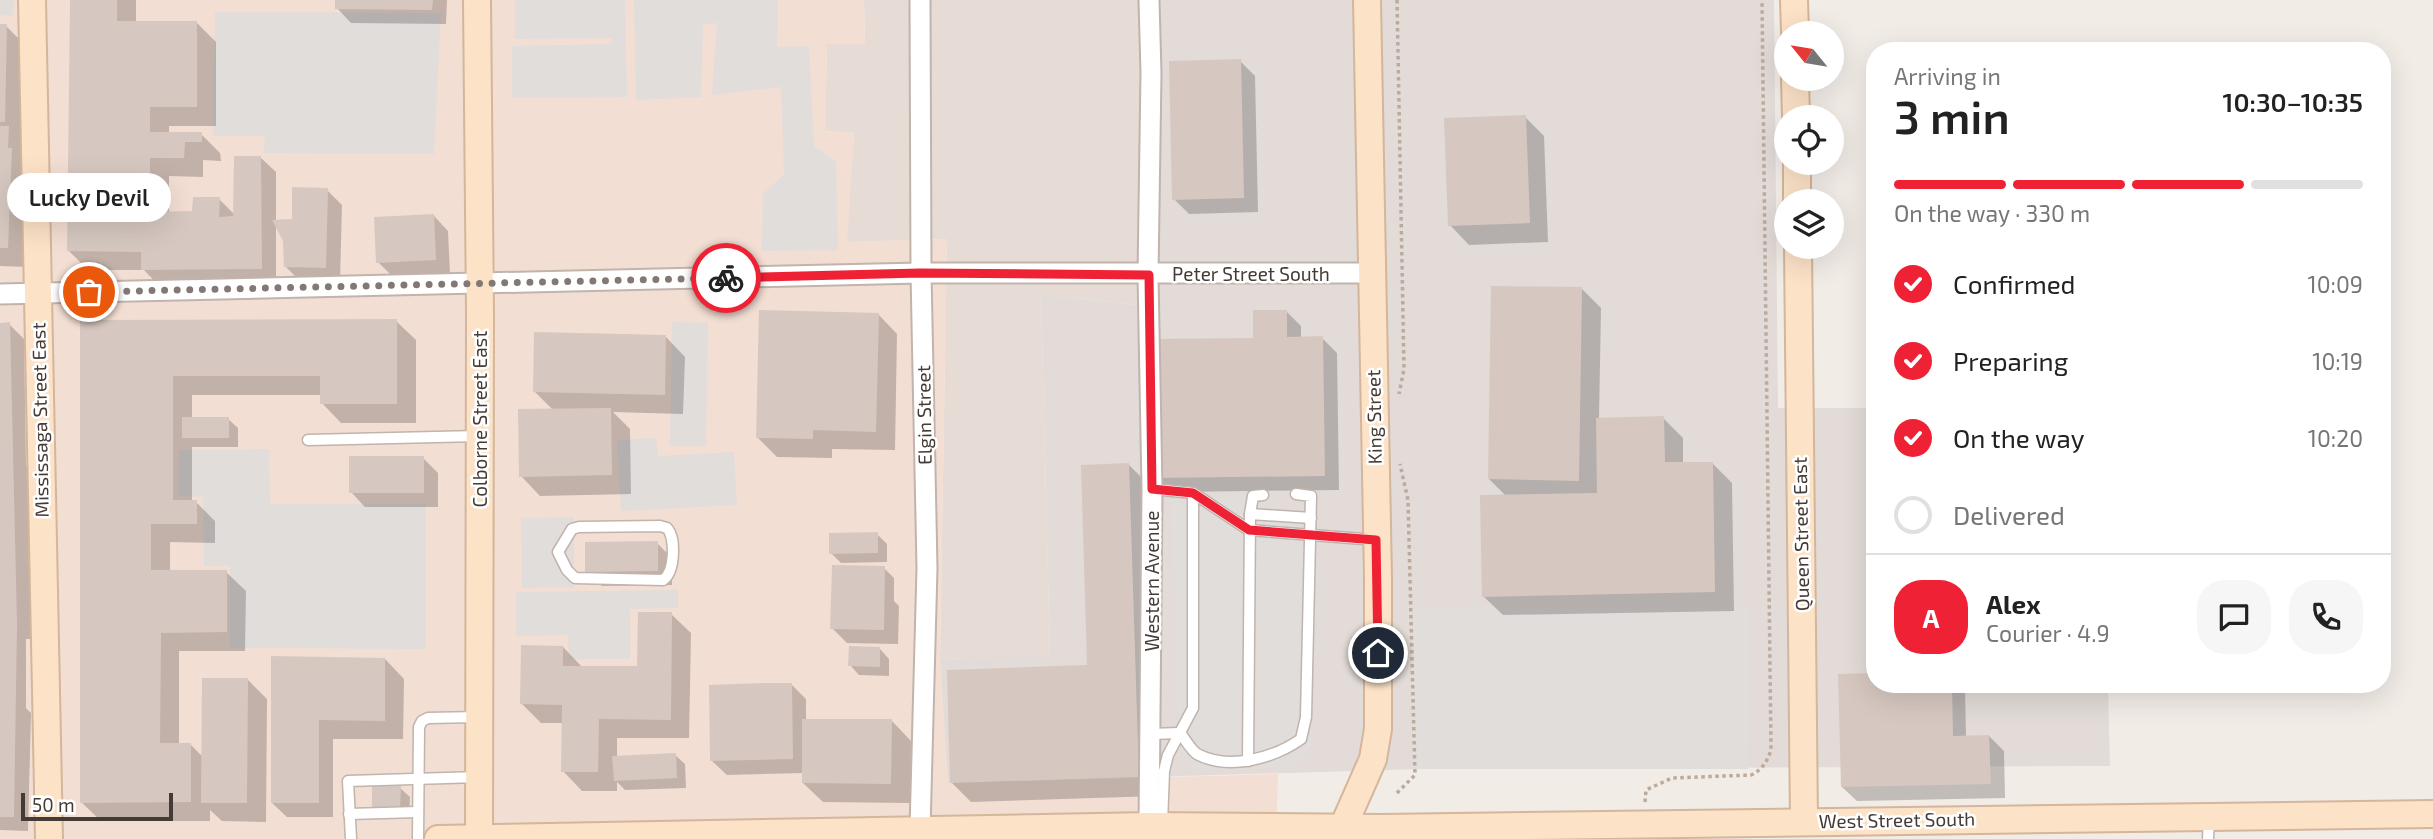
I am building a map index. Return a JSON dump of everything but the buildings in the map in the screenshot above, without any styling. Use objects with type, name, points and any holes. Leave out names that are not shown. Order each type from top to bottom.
[{"type":"street","name":"Mississaga Street East","points":[[32,0],[49,839]]},
{"type":"street","name":"Colborne Street East","points":[[477,0],[480,284],[479,838]]},
{"type":"street","name":"Elgin Street","points":[[920,0],[920,273],[927,568],[920,829]]},
{"type":"street","name":"Western Avenue","points":[[1149,0],[1152,489],[1150,734],[1155,826]]},
{"type":"street","name":"King Street","points":[[1342,833],[1373,759],[1377,729],[1367,0]]},
{"type":"street","points":[[1794,0],[1795,21]]},
{"type":"street","name":"Queen Street East","points":[[1798,259],[1804,822]]},
{"type":"street","name":"Peter Street South","points":[[0,294],[920,273],[1372,273]]},
{"type":"street","name":"West Street South","points":[[438,839],[1155,826],[1342,833],[1804,822],[1976,829],[2208,828],[2433,814]]},
{"type":"lane","points":[[308,440],[479,436]]},
{"type":"lane","points":[[1152,489],[1193,493],[1249,530],[1376,540]]},
{"type":"lane","points":[[1155,826],[1168,755],[1193,708],[1193,493]]},
{"type":"lane","points":[[1180,733],[1195,753],[1220,761],[1248,761],[1287,749],[1301,739],[1306,717],[1311,496],[1296,494]]},
{"type":"lane","points":[[1248,761],[1249,530],[1253,496],[1263,495]]},
{"type":"lane","points":[[1250,514],[1311,518]]},
{"type":"lane","points":[[660,526],[667,528],[672,534],[670,572],[663,580],[575,578],[567,570],[558,552],[572,529],[579,527],[660,526]]},
{"type":"lane","points":[[418,839],[419,727],[428,718],[479,717]]},
{"type":"lane","points":[[1150,734],[1180,733]]},
{"type":"lane","points":[[351,839],[348,781],[479,777]]},
{"type":"lane","points":[[349,814],[418,812]]},
{"type":"path","points":[[1396,0],[1404,356],[1398,398]]},
{"type":"path","points":[[1645,824],[1646,790],[1672,778],[1751,775],[1758,772],[1768,761],[1771,750],[1762,0]]},
{"type":"path","points":[[1397,793],[1415,775],[1408,500],[1399,458]]},
{"type":"shaded area","points":[[0,0],[864,0],[865,44],[827,44],[825,131],[854,133],[847,242],[947,239],[940,659],[948,783],[1278,774],[1276,839],[0,839]]},
{"type":"shaded area","points":[[0,0],[14,0],[13,16],[0,15]]},
{"type":"shaded area","points":[[515,0],[625,0],[627,97],[512,98],[512,46],[612,44],[611,38],[515,39]]},
{"type":"shaded area","points":[[634,0],[778,0],[777,47],[809,46],[814,146],[836,162],[838,250],[762,251],[763,194],[784,174],[781,87],[712,95],[717,23],[703,24],[701,97],[636,100]]},
{"type":"shaded area","points":[[864,0],[1147,0],[1155,307],[1041,294],[1050,656],[940,659],[947,239],[846,242],[854,133],[825,131],[827,44],[865,44]]},
{"type":"shaded area","points":[[1147,0],[1774,0],[1774,259],[1777,259],[1778,408],[1866,408],[1866,693],[2108,693],[2110,766],[1419,769],[948,783],[940,659],[1050,655],[1041,294],[1154,307]]},
{"type":"shaded area","points":[[215,12],[441,13],[434,154],[264,153],[265,136],[213,136]]},
{"type":"shaded area","points":[[672,322],[708,323],[706,446],[670,446]]},
{"type":"shaded area","points":[[656,438],[658,456],[734,452],[737,505],[621,511],[617,440]]},
{"type":"shaded area","points":[[269,449],[270,504],[426,504],[426,649],[230,648],[230,566],[204,566],[203,497],[178,496],[179,450]]},
{"type":"shaded area","points":[[1252,497],[1253,522],[1319,519],[1311,753],[1293,768],[1194,769],[1179,755],[1171,499]]},
{"type":"shaded area","points":[[574,517],[574,587],[522,588],[521,518]]},
{"type":"shaded area","points":[[678,590],[678,608],[630,609],[630,659],[569,659],[568,635],[516,636],[516,592]]},
{"type":"shaded area","points":[[1413,607],[1749,607],[1748,769],[1412,769]]},
{"type":"way so far","points":[[89,292],[726,278]]},
{"type":"place","name":"Lucky Devil","points":[[89,292]]},
{"type":"route","points":[[726,278],[920,273],[1149,275],[1152,489],[1193,493],[1249,530],[1376,540],[1378,653]]}]
